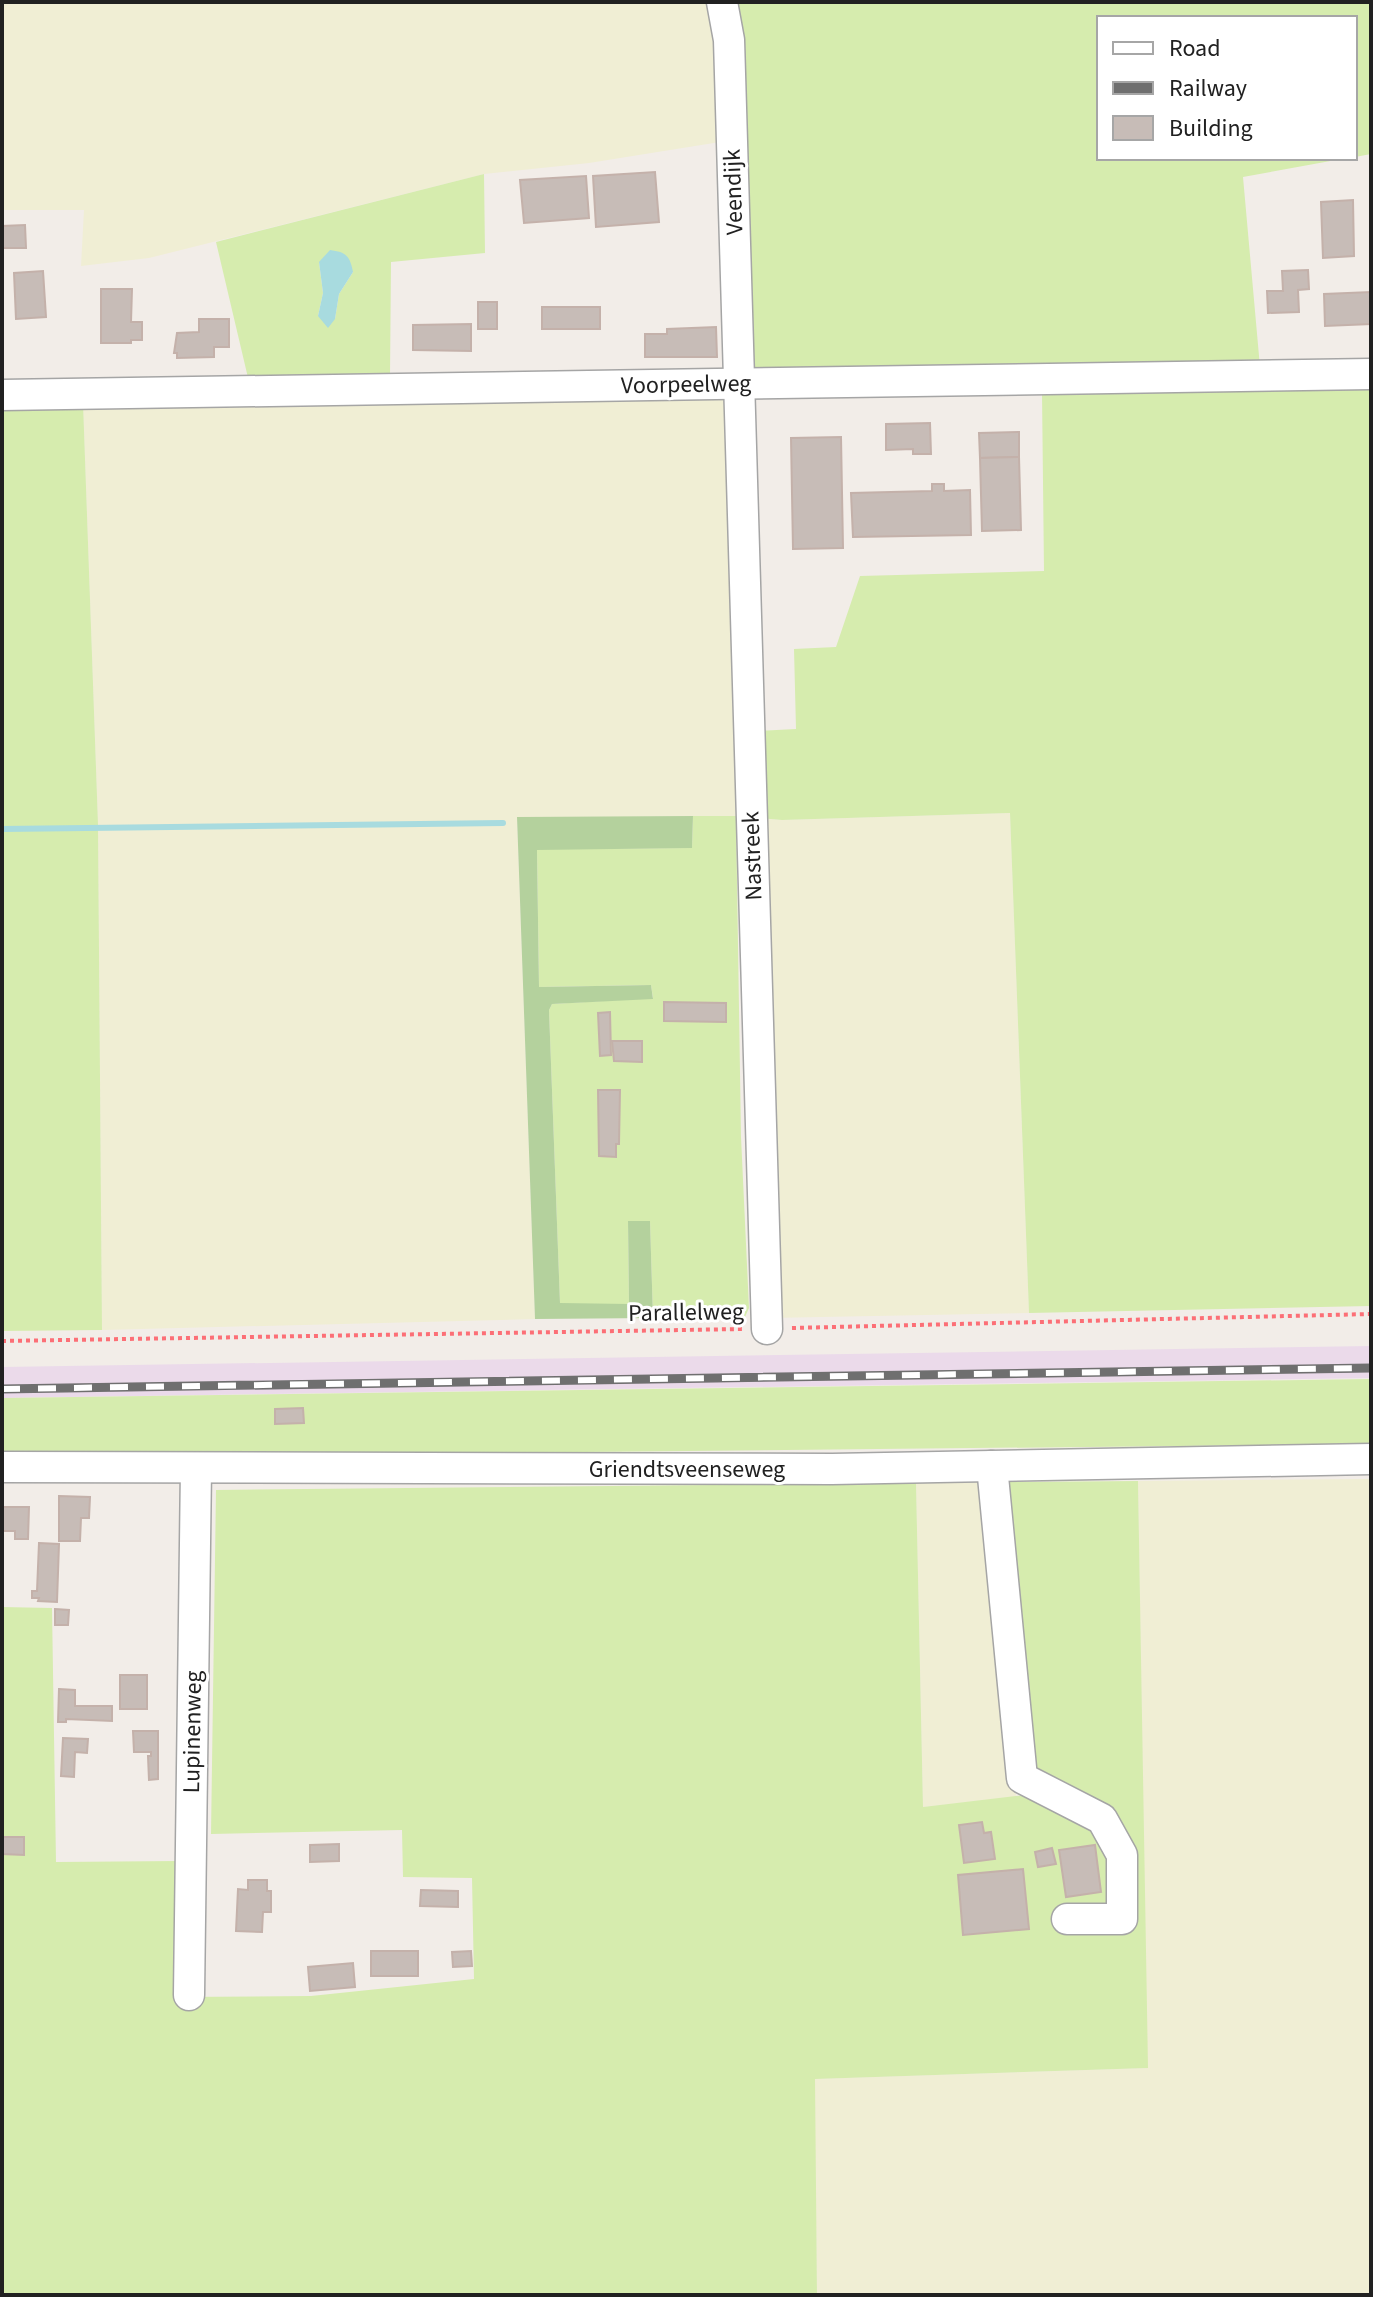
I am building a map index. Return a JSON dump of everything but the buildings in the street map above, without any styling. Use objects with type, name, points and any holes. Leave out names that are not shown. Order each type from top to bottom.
[{"type":"street","name":"Veendijk","points":[[722,2],[729,40],[738,383]]},
{"type":"street","name":"Voorpeelweg","points":[[2,395],[1371,374]]},
{"type":"street","name":"Nastreek","points":[[738,383],[767,1329]]},
{"type":"street","name":"Griendtsveenseweg","points":[[2,1467],[832,1469],[1371,1459]]},
{"type":"street","points":[[992,1466],[1022,1778],[1102,1819],[1122,1855],[1122,1919],[1067,1919]]},
{"type":"street","name":"Lupinenweg","points":[[189,1995],[196,1468]]},
{"type":"path","name":"Parallelweg","points":[[2,1341],[767,1329],[1371,1314]]},
{"type":"shaded area","points":[[2,2],[713,2],[720,142],[589,163],[484,174],[149,258],[81,266],[84,210],[2,210]]},
{"type":"shaded area","points":[[723,393],[728,399],[736,816],[517,818],[535,1319],[102,1330],[98,824],[83,402]]},
{"type":"shaded area","points":[[1010,813],[1029,1313],[769,1318],[758,818],[782,820]]},
{"type":"shaded area","points":[[1371,1346],[1371,1378],[2,1398],[2,1367]]},
{"type":"shaded area","points":[[1371,1479],[1371,2295],[817,2295],[814,2079],[1147,2068],[1138,1481]]},
{"type":"shaded area","points":[[987,1482],[1016,1797],[923,1807],[916,1483]]},
{"type":"green space","points":[[734,2],[1371,2],[1371,154],[1357,157],[1357,16],[1097,16],[1097,160],[1336,160],[1243,177],[1260,367],[752,374]]},
{"type":"green space","points":[[484,174],[485,253],[391,262],[390,376],[249,382],[216,242]],"holes":[[[319,262],[353,272],[339,294],[335,319],[318,316],[323,293]]]},
{"type":"green space","points":[[1371,387],[1371,1306],[1029,1313],[1010,813],[782,820],[758,818],[756,731],[796,729],[794,649],[836,647],[860,576],[1044,571],[1042,393]]},
{"type":"green space","points":[[83,402],[98,824],[102,1330],[2,1331],[2,403]]},
{"type":"green space","points":[[693,816],[736,816],[741,1137],[749,1308],[745,1317],[653,1318],[650,1221],[628,1222],[629,1304],[560,1304],[549,1010],[552,1004],[653,998],[651,985],[539,987],[537,849],[692,848]]},
{"type":"green space","points":[[693,816],[692,848],[537,850],[539,987],[651,985],[653,999],[552,1004],[549,1010],[560,1303],[629,1304],[628,1221],[650,1221],[653,1318],[535,1319],[517,817]]},
{"type":"green space","points":[[1371,1379],[1371,1444],[2,1458],[2,1398]]},
{"type":"green space","points":[[1138,1481],[1148,2068],[815,2079],[817,2295],[2,2295],[2,1607],[52,1608],[56,1862],[179,1861],[176,1997],[311,1996],[474,1979],[472,1878],[403,1877],[402,1830],[211,1834],[216,1490],[916,1483],[923,1807],[1034,1794],[1002,1482]]},
{"type":"water","points":[[330,250],[346,256],[353,272],[339,294],[335,319],[328,328],[318,316],[323,293],[319,262]]},
{"type":"waterway","points":[[2,829],[503,823]]},
{"type":"railway","points":[[2,1389],[1371,1368]]}]
